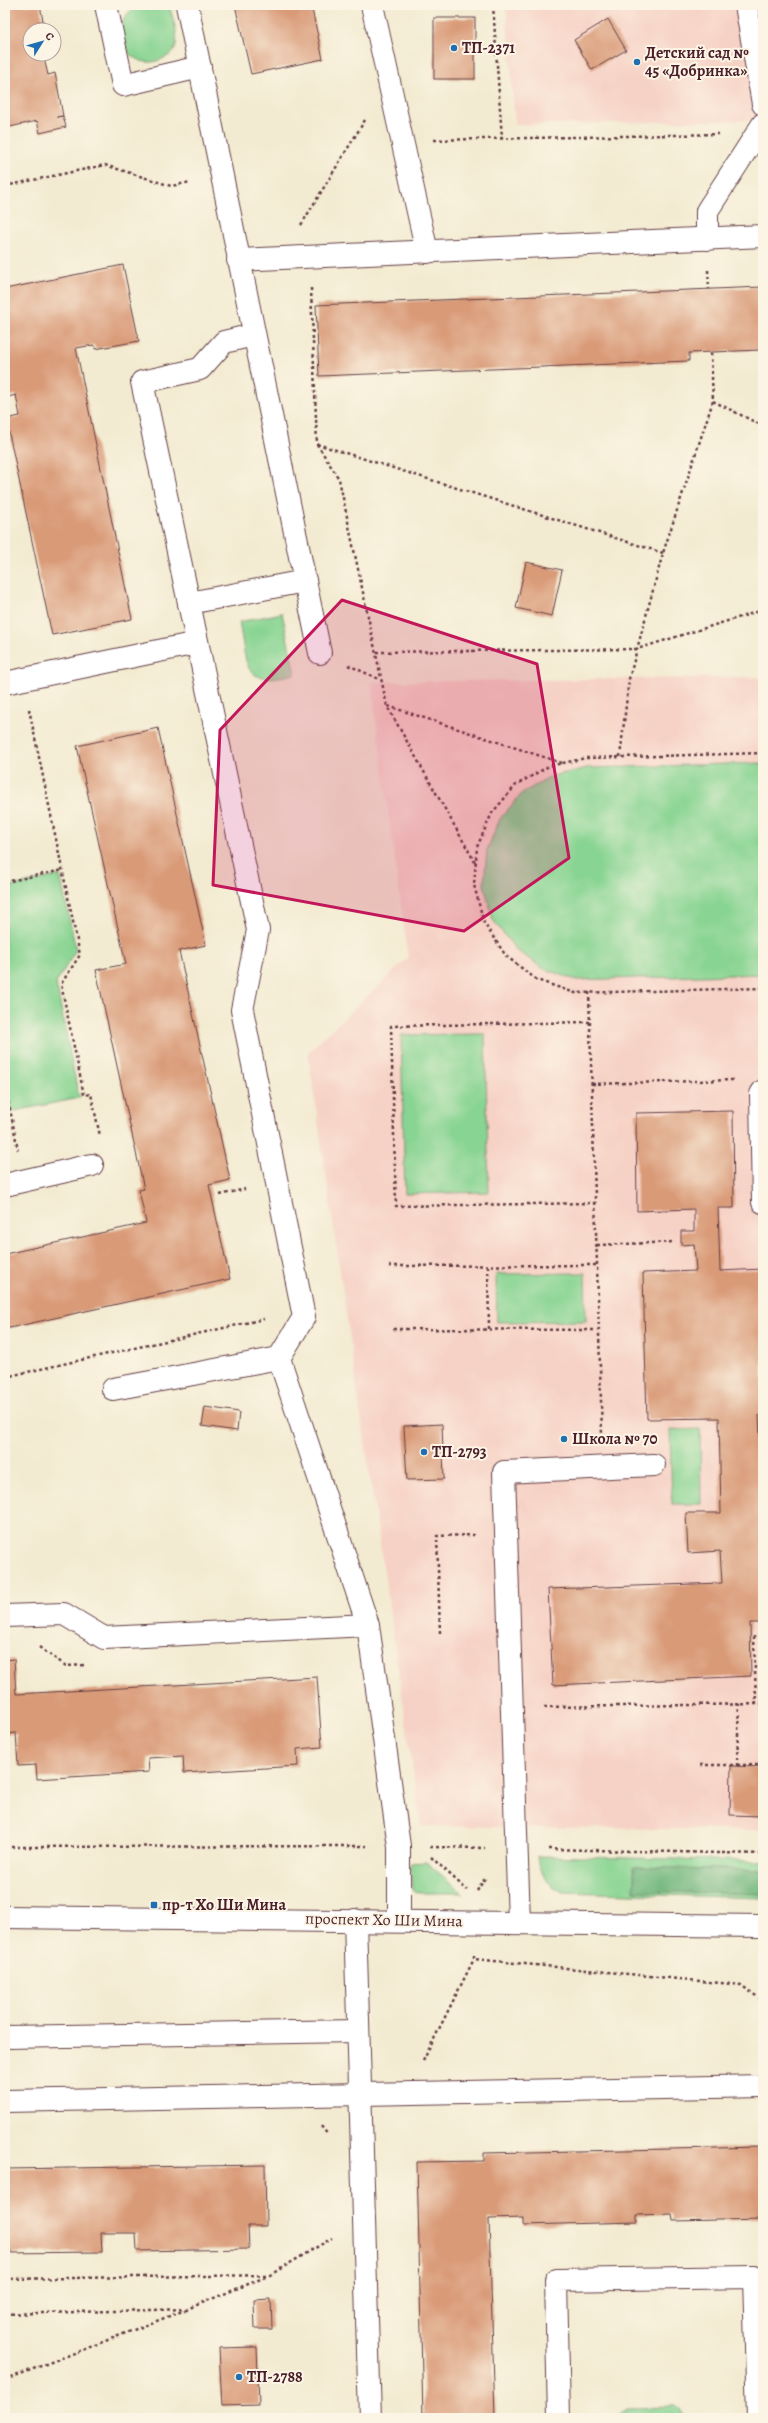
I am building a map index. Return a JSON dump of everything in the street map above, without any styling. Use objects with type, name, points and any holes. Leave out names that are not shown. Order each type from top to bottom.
[{"type":"street","points":[[106,5],[123,85],[200,67]]},
{"type":"street","points":[[187,5],[253,335],[320,652]]},
{"type":"street","points":[[372,5],[427,252]]},
{"type":"street","points":[[746,5],[757,32],[763,104]]},
{"type":"street","points":[[707,239],[707,211],[760,128]]},
{"type":"street","points":[[238,260],[763,236]]},
{"type":"street","points":[[113,1389],[279,1358],[304,1317],[242,1010],[258,930],[142,382],[200,369],[224,342],[253,335]]},
{"type":"street","points":[[189,604],[305,581]]},
{"type":"street","points":[[14,681],[197,643]]},
{"type":"street","points":[[758,1202],[761,1094],[763,1091]]},
{"type":"street","points":[[15,1182],[92,1165]]},
{"type":"street","points":[[279,1358],[368,1625],[399,1846],[399,1921]]},
{"type":"street","points":[[519,1922],[504,1472],[654,1464]]},
{"type":"street","points":[[5,1616],[64,1614],[104,1638],[368,1625]]},
{"type":"street","name":"проспект Хо Ши Мина","points":[[5,1917],[763,1926]]},
{"type":"street","points":[[355,1920],[370,2418]]},
{"type":"street","points":[[5,2038],[358,2031]]},
{"type":"street","points":[[5,2101],[763,2086]]},
{"type":"street","points":[[559,2418],[556,2280],[754,2277],[758,2418]]},
{"type":"path","points":[[493,5],[502,139]]},
{"type":"path","points":[[281,258],[370,113]]},
{"type":"path","points":[[402,141],[502,139],[760,128]]},
{"type":"path","points":[[5,186],[106,165],[171,186],[222,176]]},
{"type":"path","points":[[309,257],[317,444],[339,479],[387,706],[476,865]]},
{"type":"path","points":[[620,757],[629,679],[663,553],[713,401],[711,352]]},
{"type":"path","points":[[713,401],[763,426]]},
{"type":"path","points":[[317,444],[663,553]]},
{"type":"path","points":[[376,652],[637,649],[763,610]]},
{"type":"path","points":[[320,652],[382,680]]},
{"type":"path","points":[[14,681],[63,870],[80,955],[61,984],[84,1095],[91,1094]]},
{"type":"path","points":[[387,706],[562,763]]},
{"type":"path","points":[[763,753],[586,758],[549,766],[516,785],[492,813],[477,847],[474,885],[484,923],[506,956],[537,980],[575,992],[763,988]]},
{"type":"path","points":[[5,882],[63,870]]},
{"type":"path","points":[[589,992],[603,1467]]},
{"type":"path","points":[[590,1022],[391,1026],[396,1206],[596,1203]]},
{"type":"path","points":[[592,1084],[740,1080]]},
{"type":"path","points":[[5,1084],[9,1104],[15,1182]]},
{"type":"path","points":[[5,1105],[9,1104]]},
{"type":"path","points":[[220,1195],[247,1188]]},
{"type":"path","points":[[597,1245],[675,1242]]},
{"type":"path","points":[[389,1266],[597,1265]]},
{"type":"path","points":[[488,1266],[489,1329]]},
{"type":"path","points":[[5,1377],[266,1318]]},
{"type":"path","points":[[393,1329],[599,1330]]},
{"type":"path","points":[[440,1633],[437,1536],[507,1534]]},
{"type":"path","points":[[754,1636],[756,1704]]},
{"type":"path","points":[[32,1643],[66,1666],[90,1665]]},
{"type":"path","points":[[737,1765],[739,1704]]},
{"type":"path","points":[[513,1706],[763,1704]]},
{"type":"path","points":[[700,1765],[763,1765]]},
{"type":"path","points":[[430,1856],[468,1891]]},
{"type":"path","points":[[406,2093],[474,1959]]},
{"type":"path","points":[[316,2121],[332,2139]]},
{"type":"path","points":[[5,2380],[270,2275],[335,2236],[365,2270]]},
{"type":"path","points":[[5,2279],[270,2275]]},
{"type":"path","points":[[5,2314],[187,2309]]},
{"type":"highlighted area","points":[[342,600],[537,664],[569,858],[464,931],[213,885],[220,730]]},
{"type":"shaded area","name":"Детский сад № 45 «Добринка»","points":[[506,5],[763,5],[763,120],[515,125]]},
{"type":"shaded area","name":"Школа № 70","points":[[763,677],[763,1830],[421,1826],[308,1052],[408,958],[371,682]]},
{"type":"green space","points":[[139,5],[169,5],[177,38],[174,50],[168,56],[151,62],[140,61],[131,55],[124,46],[121,36],[122,24],[128,14]]},
{"type":"green space","points":[[282,613],[295,674],[265,678],[256,675],[250,670],[246,662],[239,622]]},
{"type":"green space","points":[[763,763],[763,974],[576,980],[544,969],[516,950],[493,920],[484,884],[487,850],[500,819],[522,793],[553,776],[587,768]]},
{"type":"green space","points":[[60,875],[76,950],[56,983],[79,1098],[5,1113],[5,888]]},
{"type":"green space","points":[[485,1034],[489,1192],[405,1194],[401,1035]]},
{"type":"green space","points":[[585,1273],[586,1321],[497,1322],[496,1274]]},
{"type":"green space","points":[[700,1429],[701,1504],[672,1504],[670,1430]]},
{"type":"green space","points":[[537,1856],[763,1861],[763,1898],[563,1892],[553,1886],[545,1878],[540,1868]]},
{"type":"green space","points":[[426,1862],[463,1893],[418,1893],[412,1888],[410,1863]]},
{"type":"green space","points":[[634,1867],[763,1870],[763,1894],[634,1891]]},
{"type":"green space","points":[[675,2407],[680,2409],[685,2418],[616,2418],[628,2408]]},
{"type":"building","points":[[5,5],[40,5],[43,21],[22,22],[22,62],[45,62],[48,75],[55,73],[66,127],[40,133],[37,121],[5,128]]},
{"type":"building","points":[[235,5],[311,5],[323,59],[251,74]]},
{"type":"building","name":"ТП-2371","points":[[434,18],[475,18],[475,79],[434,79]]},
{"type":"building","points":[[608,19],[626,50],[592,70],[574,40]]},
{"type":"building","points":[[123,265],[139,341],[95,349],[94,345],[76,348],[132,619],[52,635],[6,419],[20,416],[16,395],[8,397],[5,383],[5,289]]},
{"type":"building","points":[[763,287],[763,360],[760,360],[760,350],[689,353],[689,361],[319,376],[316,305]]},
{"type":"building","points":[[526,562],[562,570],[552,616],[516,608]]},
{"type":"building","points":[[158,728],[206,945],[179,951],[230,1180],[209,1185],[230,1279],[5,1329],[5,1254],[146,1223],[139,1190],[144,1189],[96,970],[126,964],[77,746]]},
{"type":"building","points":[[733,1111],[734,1208],[718,1208],[720,1271],[763,1269],[763,1415],[759,1415],[763,1511],[763,1623],[750,1623],[751,1676],[553,1685],[548,1589],[722,1583],[720,1551],[688,1553],[686,1513],[721,1513],[719,1418],[647,1419],[643,1273],[696,1271],[694,1244],[681,1245],[681,1231],[694,1231],[694,1209],[637,1211],[636,1113]]},
{"type":"building","points":[[205,1407],[239,1412],[237,1431],[202,1426]]},
{"type":"building","name":"ТП-2793","points":[[442,1424],[444,1479],[407,1480],[404,1426]]},
{"type":"building","points":[[14,1659],[16,1694],[317,1677],[322,1747],[297,1749],[298,1766],[184,1773],[183,1756],[148,1758],[149,1772],[37,1779],[36,1765],[18,1766],[16,1733],[5,1734],[5,1660]]},
{"type":"building","points":[[731,1766],[763,1767],[763,1816],[730,1815]]},
{"type":"building","points":[[763,2147],[763,2219],[673,2221],[672,2214],[637,2215],[637,2222],[523,2225],[523,2218],[489,2219],[495,2418],[423,2418],[417,2162],[484,2161],[484,2153]]},
{"type":"building","points":[[265,2165],[266,2226],[248,2226],[249,2249],[137,2251],[136,2233],[101,2233],[102,2252],[5,2253],[5,2169]]},
{"type":"building","points":[[271,2299],[272,2329],[255,2329],[254,2300]]},
{"type":"building","name":"ТП-2788","points":[[257,2347],[259,2405],[222,2406],[219,2348]]},
{"type":"place","name":"ТП-2371","points":[[454,48]]},
{"type":"place","name":"Детский сад № 45 «Добринка»","points":[[637,62]]},
{"type":"place","name":"Школа № 70","points":[[564,1439]]},
{"type":"place","name":"ТП-2793","points":[[424,1452]]},
{"type":"place","name":"пр-т Хо Ши Мина","points":[[154,1905]]},
{"type":"place","name":"ТП-2788","points":[[239,2377]]}]
